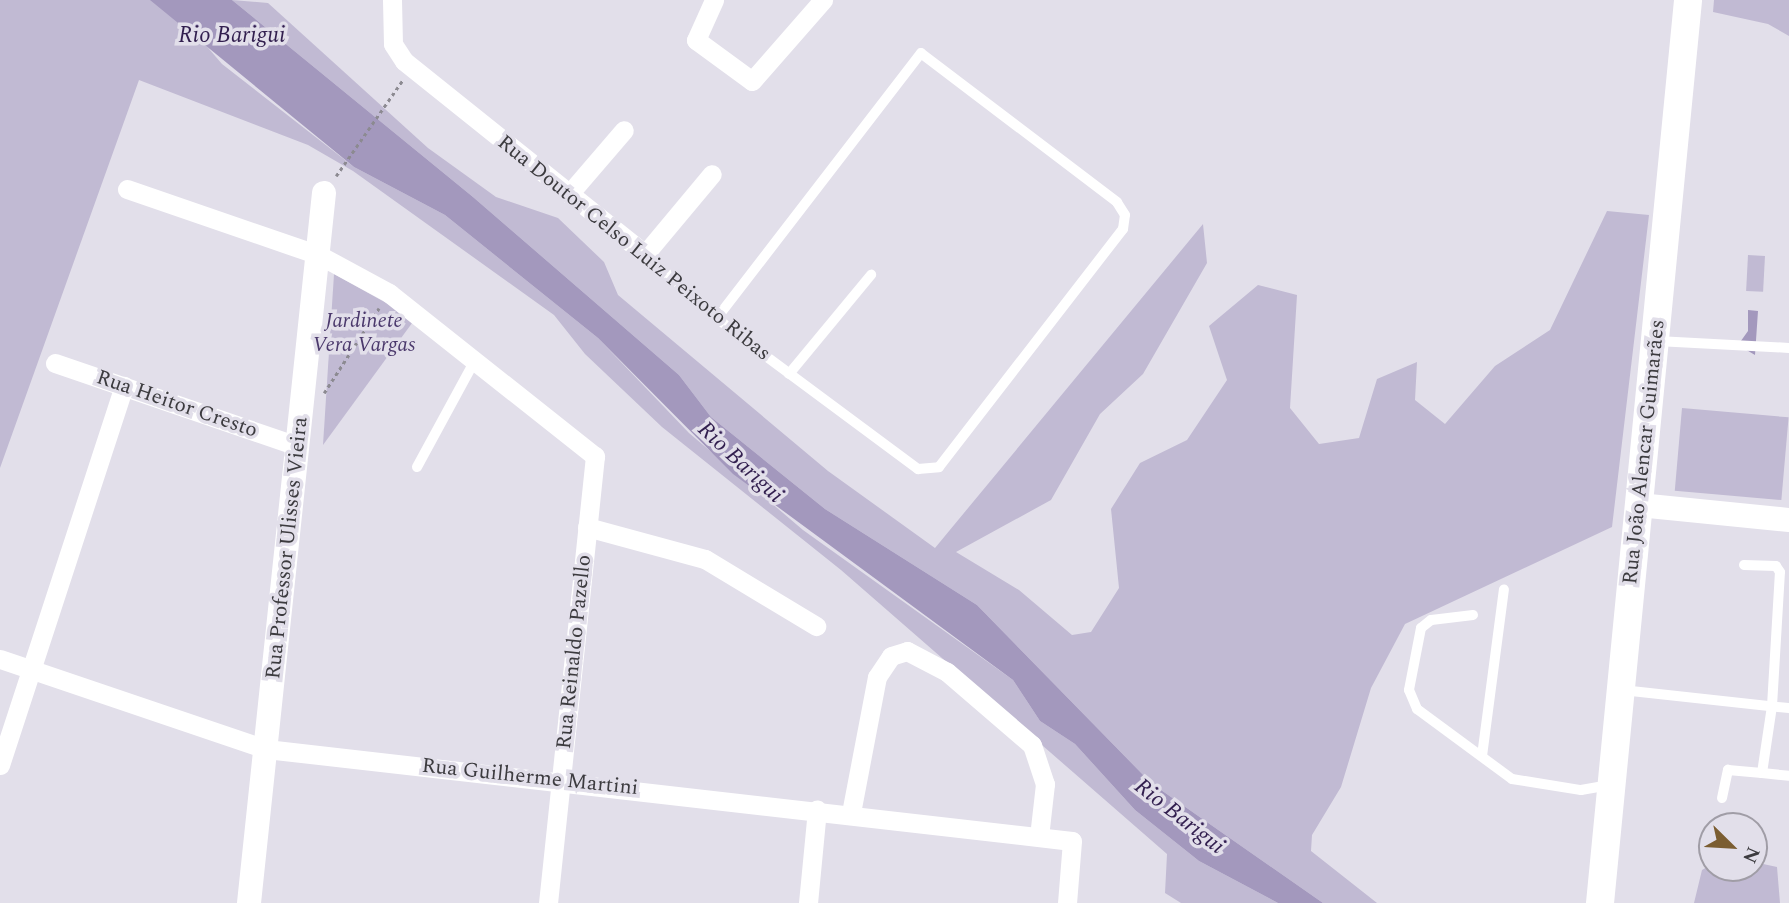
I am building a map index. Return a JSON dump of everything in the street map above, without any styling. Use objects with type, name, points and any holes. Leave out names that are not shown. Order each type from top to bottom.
[{"type":"main road","name":"Rua João Alencar Guimarães","points":[[1600,903],[1688,0]]},
{"type":"street","name":"Rua Doutor Celso Luiz Peixoto Ribas","points":[[392,0],[393,44],[412,68],[645,254]]},
{"type":"street","points":[[714,0],[696,40],[752,81],[823,0]]},
{"type":"street","points":[[569,194],[624,130]]},
{"type":"street","points":[[645,254],[712,174]]},
{"type":"street","name":"Rua Professor Ulisses Vieira","points":[[251,903],[319,255],[330,185]]},
{"type":"street","points":[[127,189],[319,255],[389,293],[477,357]]},
{"type":"street","name":"Rua Reinaldo Pazello","points":[[477,357],[595,456],[548,903]]},
{"type":"street","name":"Rua Heitor Cresto","points":[[55,363],[298,446]]},
{"type":"street","points":[[0,765],[124,386]]},
{"type":"street","points":[[1639,505],[1789,520]]},
{"type":"street","name":"Rua Reinaldo Pazello","points":[[587,527],[705,559],[816,626]]},
{"type":"street","points":[[851,813],[877,677],[891,656],[907,651],[947,672],[1032,745],[1045,784],[1039,837]]},
{"type":"street","name":"Rua Guilherme Martini","points":[[0,659],[266,749],[561,779],[1072,841],[1067,903]]},
{"type":"street","points":[[808,903],[817,809]]},
{"type":"lane","name":"Rua Doutor Celso Luiz Peixoto Ribas","points":[[645,254],[789,374],[918,469],[939,467],[1123,229],[1125,215],[1117,202],[931,57],[921,53],[910,60],[719,315]]},
{"type":"lane","points":[[789,374],[871,275]]},
{"type":"lane","points":[[1655,341],[1789,348]]},
{"type":"lane","points":[[417,467],[477,357]]},
{"type":"lane","points":[[1744,565],[1776,566],[1780,572],[1784,622],[1762,773]]},
{"type":"lane","points":[[1482,756],[1504,589]]},
{"type":"lane","points":[[1473,615],[1425,623],[1409,690],[1425,716],[1512,779],[1581,790],[1612,785]]},
{"type":"lane","points":[[1621,690],[1789,708]]},
{"type":"lane","points":[[1722,798],[1728,770],[1789,776]]},
{"type":"path","points":[[330,185],[412,68]]},
{"type":"path","points":[[322,396],[389,293]]},
{"type":"green space","points":[[0,0],[167,0],[222,64],[354,167],[445,215],[598,338],[689,433],[803,530],[1013,680],[1040,721],[1075,744],[1135,810],[1199,861],[1278,903],[1181,903],[1165,893],[1167,854],[841,570],[662,427],[585,354],[554,315],[353,171],[308,145],[139,80],[0,468]]},
{"type":"green space","points":[[232,0],[268,3],[428,148],[496,197],[558,218],[604,262],[618,295],[828,471],[935,548],[1203,224],[1207,263],[1143,374],[1100,414],[1051,500],[956,552],[1019,590],[1072,635],[1091,632],[1119,588],[1111,509],[1140,463],[1187,440],[1227,380],[1209,326],[1258,285],[1297,295],[1290,408],[1319,444],[1359,438],[1377,379],[1417,362],[1415,400],[1445,424],[1495,366],[1550,330],[1607,211],[1649,215],[1612,527],[1405,624],[1371,688],[1341,787],[1312,835],[1311,851],[1377,903],[1323,903],[1151,783],[977,605],[825,509],[711,417],[679,375],[473,197]]},
{"type":"green space","points":[[1714,0],[1789,0],[1789,36],[1768,24],[1713,12]]},
{"type":"green space","points":[[1748,255],[1765,256],[1763,292],[1746,291]]},
{"type":"green space","name":"Jardinete Vera Vargas","points":[[334,274],[415,319],[323,445]]},
{"type":"green space","points":[[1682,408],[1789,417],[1781,500],[1675,491]]},
{"type":"green space","points":[[1768,865],[1777,867],[1780,903],[1694,903],[1699,882],[1768,882]]},
{"type":"water","name":"Rio Barigui","points":[[150,0],[232,0],[473,197],[679,375],[711,417],[825,509],[977,605],[1151,783],[1323,903],[1278,903],[1199,861],[1135,810],[1075,744],[1040,721],[1013,680],[733,474],[598,338],[445,215],[354,167]]},
{"type":"water","points":[[1748,310],[1758,311],[1755,355],[1738,345],[1748,331]]}]
